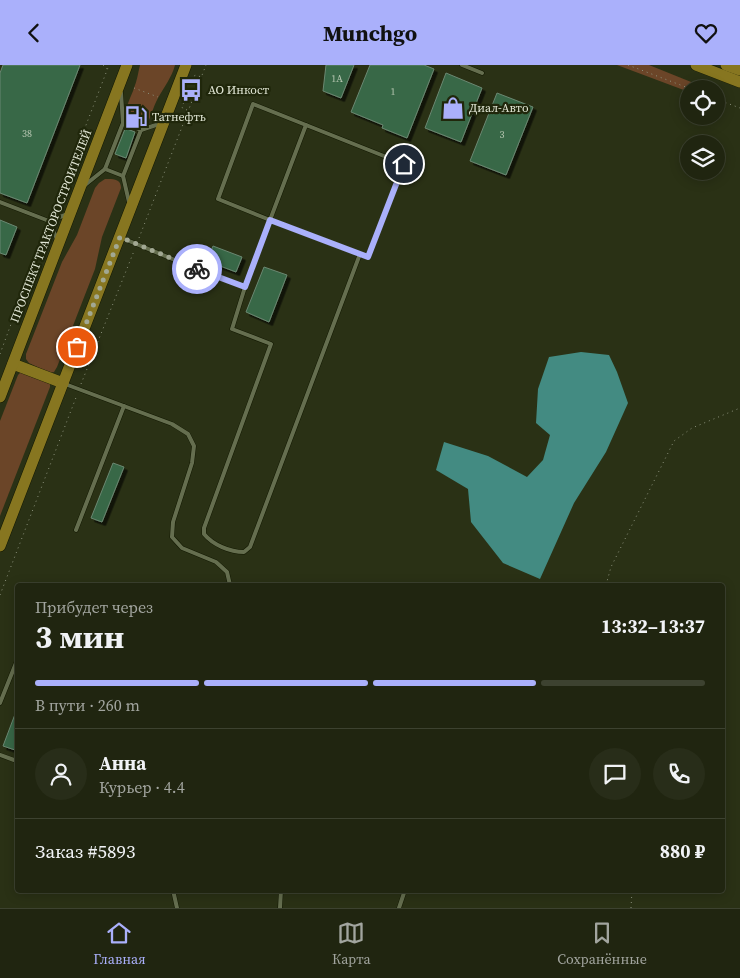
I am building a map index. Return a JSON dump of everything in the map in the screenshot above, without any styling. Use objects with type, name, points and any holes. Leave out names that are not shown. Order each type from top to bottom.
[{"type":"main road","name":"ПРОСПЕКТ ТРАКТОРОСТРОИТЕЛЕЙ","points":[[0,397],[4,374],[13,364],[127,65]]},
{"type":"main road","points":[[0,545],[186,65]]},
{"type":"main road","points":[[696,65],[740,82]]},
{"type":"main road","points":[[726,65],[740,70]]},
{"type":"main road","points":[[13,364],[63,383]]},
{"type":"lane","points":[[462,65],[482,73]]},
{"type":"lane","points":[[80,190],[105,169],[123,123],[120,83]]},
{"type":"lane","points":[[253,104],[306,125],[404,164],[368,257],[218,199],[253,104]]},
{"type":"lane","points":[[123,123],[140,130],[164,123]]},
{"type":"lane","points":[[306,125],[245,287],[232,329],[271,344],[204,528],[204,534],[209,540],[235,552],[244,552],[250,547],[360,254]]},
{"type":"lane","points":[[130,209],[123,176],[140,130]]},
{"type":"lane","points":[[105,169],[123,176]]},
{"type":"lane","points":[[0,202],[49,221],[71,213]]},
{"type":"lane","points":[[49,221],[59,243]]},
{"type":"lane","points":[[120,237],[245,287]]},
{"type":"lane","points":[[63,383],[172,424],[188,434],[194,447],[192,463],[174,522],[172,537],[182,548],[216,562],[227,572],[230,583]]},
{"type":"lane","points":[[76,530],[124,406]]},
{"type":"lane","points":[[0,703],[15,665]]},
{"type":"lane","points":[[0,755],[14,760]]},
{"type":"lane","points":[[174,893],[177,908]]},
{"type":"lane","points":[[280,908],[281,893]]},
{"type":"lane","points":[[398,908],[404,893]]},
{"type":"path","points":[[103,65],[107,70]]},
{"type":"path","points":[[52,213],[109,65]]},
{"type":"path","points":[[138,239],[206,65]]},
{"type":"path","points":[[628,65],[680,85]]},
{"type":"path","points":[[188,111],[182,107],[191,83],[194,76],[201,77]]},
{"type":"path","points":[[134,88],[158,97]]},
{"type":"path","points":[[725,102],[740,108]]},
{"type":"path","points":[[0,354],[46,230]]},
{"type":"path","points":[[82,383],[134,249]]},
{"type":"path","points":[[0,595],[76,397]]},
{"type":"path","points":[[607,583],[611,567],[674,441],[692,428],[740,408]]},
{"type":"path","points":[[632,893],[632,908]]},
{"type":"shaded area","points":[[140,65],[175,65],[170,78],[156,101],[145,128],[131,122],[127,118],[126,112]]},
{"type":"shaded area","points":[[617,65],[649,65],[686,80],[680,80],[680,89]]},
{"type":"shaded area","points":[[105,179],[118,181],[121,188],[102,237],[95,269],[57,367],[54,372],[50,373],[29,363],[26,359],[26,354],[62,262],[77,235],[95,188]]},
{"type":"shaded area","points":[[23,372],[50,384],[50,387],[0,516],[0,421],[18,375]]},
{"type":"water","points":[[581,352],[609,355],[628,403],[606,452],[574,503],[540,579],[503,563],[471,522],[468,489],[436,470],[444,442],[488,456],[527,477],[543,460],[550,435],[536,423],[538,389],[549,357]]},
{"type":"building","points":[[3,65],[80,65],[27,203],[0,193],[0,73]]},
{"type":"building","points":[[326,65],[354,65],[341,98],[323,91]]},
{"type":"building","points":[[370,65],[424,65],[434,69],[407,138],[382,128],[383,125],[351,112]]},
{"type":"building","name":"Диал-Авто","points":[[446,73],[482,88],[461,142],[425,128]]},
{"type":"building","points":[[497,93],[533,107],[506,175],[470,161]]},
{"type":"building","points":[[125,129],[135,132],[126,158],[115,154]]},
{"type":"building","points":[[0,220],[17,227],[6,255],[0,253]]},
{"type":"building","points":[[213,246],[242,257],[236,272],[207,261]]},
{"type":"building","points":[[264,267],[287,275],[269,322],[246,312]]},
{"type":"building","points":[[113,463],[124,467],[102,522],[91,518]]},
{"type":"building","points":[[15,714],[15,750],[3,746]]},
{"type":"way so far","points":[[77,347],[120,237],[197,269]]},
{"type":"place","name":"АО Инкост","points":[[191,90]]},
{"type":"place","name":"Диал-Авто","points":[[453,108]]},
{"type":"place","name":"Татнефть","points":[[136,117]]},
{"type":"route","points":[[197,269],[245,287],[270,220],[368,257],[404,164]]}]
